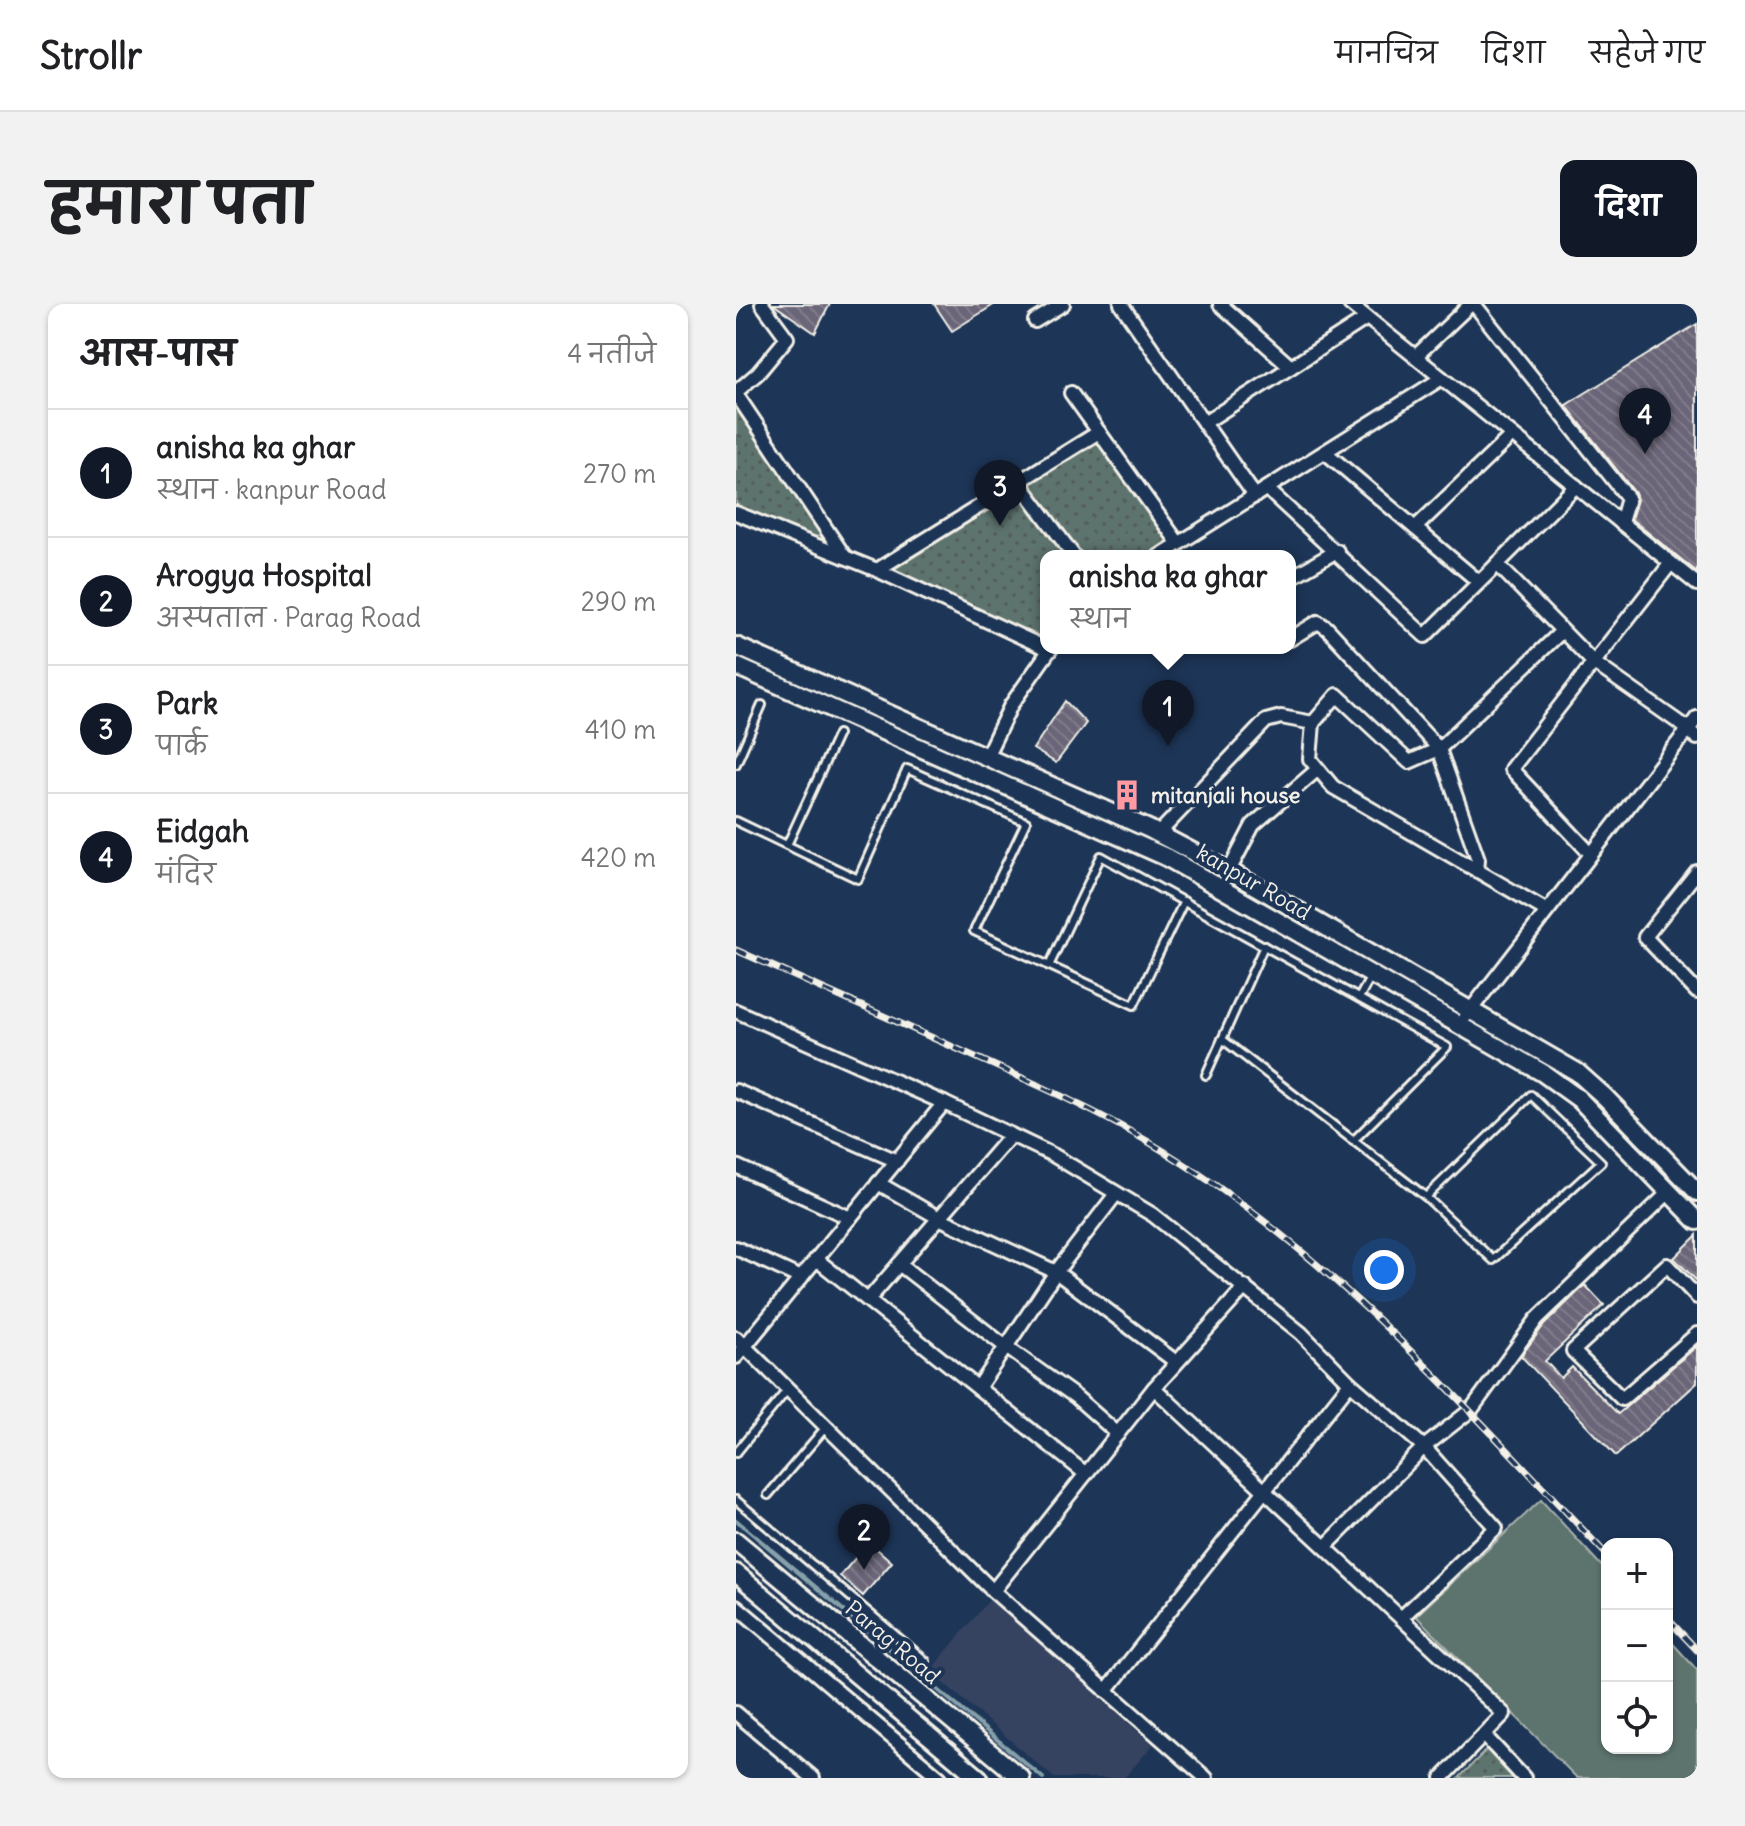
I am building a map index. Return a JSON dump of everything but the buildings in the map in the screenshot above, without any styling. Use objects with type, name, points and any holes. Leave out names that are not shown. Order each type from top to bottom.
[{"type":"street","points":[[762,304],[787,338],[758,373],[736,393],[845,557]]},
{"type":"street","points":[[1035,321],[1063,304]]},
{"type":"street","points":[[1121,304],[1255,496]]},
{"type":"street","points":[[1220,304],[1291,367]]},
{"type":"street","points":[[1350,304],[1697,584]]},
{"type":"street","points":[[1415,357],[1472,304],[1628,498],[1621,523]]},
{"type":"street","points":[[1204,423],[1367,318]]},
{"type":"street","points":[[1169,550],[1442,378]]},
{"type":"street","points":[[1071,393],[1179,544]]},
{"type":"street","points":[[877,570],[1099,432]]},
{"type":"street","points":[[1415,528],[1512,435]]},
{"type":"street","points":[[1325,452],[1479,582]]},
{"type":"street","points":[[1019,482],[1070,550]]},
{"type":"street","points":[[1266,488],[1425,636],[1576,486]]},
{"type":"street","points":[[736,513],[877,570],[1040,644]]},
{"type":"street","points":[[1296,575],[1337,551]]},
{"type":"street","points":[[1590,853],[1511,769],[1671,563]]},
{"type":"street","points":[[1497,564],[1594,663],[1693,734]]},
{"type":"street","points":[[1296,635],[1318,622],[1327,628],[1439,749],[1478,859],[1477,871]]},
{"type":"street","points":[[1547,911],[1333,787],[1310,759],[1313,723],[1337,695],[1409,762],[1439,749],[1562,631]]},
{"type":"street","points":[[736,646],[1158,834],[1229,871],[1577,1072],[1697,1192]]},
{"type":"street","points":[[964,767],[979,754],[1047,654]]},
{"type":"street","name":"kanpur Road","points":[[736,666],[1166,857],[1543,1073],[1579,1099],[1697,1221]]},
{"type":"street","points":[[1158,834],[1266,721],[1281,717],[1313,723]]},
{"type":"street","points":[[1459,1025],[1590,853],[1693,734],[1697,718]]},
{"type":"street","points":[[1229,871],[1253,825],[1318,769]]},
{"type":"street","points":[[1041,801],[1049,785]]},
{"type":"street","points":[[1697,872],[1645,937],[1697,992]]},
{"type":"street","points":[[736,1011],[1053,1155],[1153,1215],[1301,1333],[1350,1383],[1424,1447],[1496,1528],[1401,1618]]},
{"type":"street","points":[[736,1091],[897,1161]]},
{"type":"street","points":[[736,1357],[740,1342],[801,1278],[944,1103]]},
{"type":"street","points":[[868,1300],[1011,1135]]},
{"type":"street","points":[[736,1166],[850,1218]]},
{"type":"street","points":[[878,1183],[939,1218],[1056,1272],[1176,1362]]},
{"type":"street","points":[[1325,1547],[1424,1447],[1471,1410],[1537,1319],[1669,1192]]},
{"type":"street","points":[[978,1388],[1056,1272],[1116,1194]]},
{"type":"street","points":[[736,1248],[801,1278]]},
{"type":"street","points":[[816,1259],[1086,1474]]},
{"type":"street","points":[[899,1264],[1076,1397],[1118,1434]]},
{"type":"street","points":[[1697,1297],[1667,1265],[1573,1351],[1622,1399],[1697,1334]]},
{"type":"street","points":[[993,1591],[1154,1388],[1245,1287]]},
{"type":"street","points":[[740,1342],[993,1591],[1206,1778]]},
{"type":"street","points":[[1106,1691],[1350,1383]]},
{"type":"street","points":[[1154,1388],[1504,1714],[1442,1778]]},
{"type":"street","name":"Parag Road","points":[[736,1541],[1021,1778]]},
{"type":"street","points":[[736,1573],[979,1778]]},
{"type":"street","points":[[736,1606],[940,1778]]},
{"type":"street","points":[[736,1713],[813,1778]]},
{"type":"street","points":[[1484,1735],[1524,1778]]},
{"type":"lane","points":[[736,764],[762,705]]},
{"type":"lane","points":[[787,845],[838,734]]},
{"type":"lane","points":[[736,821],[858,879],[907,769],[1026,822],[974,931],[1134,1005],[1184,901]]},
{"type":"lane","points":[[1049,966],[1101,856],[1447,1047],[1353,1141]]},
{"type":"lane","points":[[1206,1075],[1264,946]]},
{"type":"lane","points":[[1359,998],[1372,975]]},
{"type":"lane","points":[[1222,1039],[1426,1197],[1493,1260],[1601,1162],[1531,1095],[1426,1197]]},
{"type":"lane","points":[[736,1453],[788,1389]]},
{"type":"lane","points":[[768,1495],[826,1427]]},
{"type":"lane","points":[[736,1500],[926,1661]]},
{"type":"shaded area","points":[[990,1599],[1153,1745],[1124,1778],[1054,1778],[930,1671]]},
{"type":"green space","points":[[736,394],[835,553],[736,513]]},
{"type":"green space","points":[[1099,432],[1179,544],[1169,550],[1040,550],[1040,645],[877,570]]},
{"type":"green space","points":[[1541,1500],[1601,1565],[1601,1754],[1673,1754],[1673,1644],[1697,1670],[1697,1778],[1577,1778],[1416,1616]]},
{"type":"green space","points":[[1488,1748],[1516,1778],[1459,1778]]},
{"type":"waterway","points":[[736,1520],[1043,1778]]},
{"type":"railway","points":[[736,950],[1079,1105],[1125,1128],[1213,1183],[1275,1229],[1391,1332],[1601,1549]]},
{"type":"railway","points":[[1673,1624],[1697,1650]]},
{"type":"place","name":"Eidgah","points":[[1645,454]]},
{"type":"place","name":"Park","points":[[1000,526]]},
{"type":"place","name":"anisha ka ghar","points":[[1168,746]]},
{"type":"place","name":"mitanjali house","points":[[1127,795]]},
{"type":"place","name":"Arogya Hospital","points":[[864,1570]]}]
